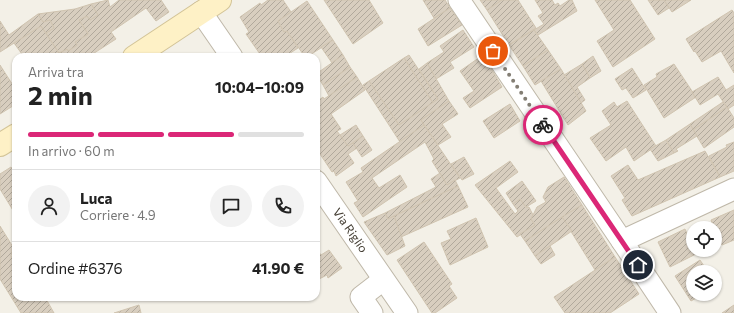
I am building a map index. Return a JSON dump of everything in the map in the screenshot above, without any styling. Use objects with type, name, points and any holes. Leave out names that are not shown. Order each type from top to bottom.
[{"type":"street","points":[[459,0],[670,313]]},
{"type":"street","points":[[140,53],[214,3],[231,53]]},
{"type":"street","points":[[0,145],[12,138]]},
{"type":"street","name":"Via Riglio","points":[[320,187],[407,313]]},
{"type":"street","points":[[622,241],[734,189]]},
{"type":"street","points":[[372,313],[361,297],[384,280]]},
{"type":"building","points":[[108,0],[110,7],[119,0],[161,0],[169,12],[156,21],[146,8],[111,32],[116,39],[94,53],[59,53],[67,49],[68,51],[77,45],[75,42],[88,34],[79,20],[87,16],[90,20],[98,15],[91,4]]},
{"type":"building","points":[[268,0],[283,0],[291,12],[278,21],[284,32],[287,31],[298,48],[290,53],[259,53],[246,34],[249,32],[240,17],[260,3],[261,5]]},
{"type":"building","points":[[324,0],[369,0],[383,23],[353,44]]},
{"type":"building","points":[[423,0],[445,0],[450,8],[434,18]]},
{"type":"building","points":[[480,0],[502,0],[487,10]]},
{"type":"building","points":[[502,0],[518,0],[536,28],[509,45],[487,10]]},
{"type":"building","points":[[535,0],[552,0],[555,5],[558,3],[560,6],[569,0],[572,0],[577,11],[538,35],[534,30],[544,24],[538,16],[543,13]]},
{"type":"building","points":[[595,0],[630,0],[655,39],[613,67],[597,41],[614,30]]},
{"type":"building","points":[[648,0],[664,0],[669,8],[658,15]]},
{"type":"building","points":[[664,0],[691,0],[672,12]]},
{"type":"building","points":[[307,1],[333,40],[313,53],[302,53],[287,31],[284,32],[278,21]]},
{"type":"building","points":[[91,4],[98,15],[90,20],[87,16],[79,20],[88,34],[75,42],[77,45],[68,51],[67,49],[59,53],[46,33],[54,28],[50,20],[43,22],[38,14],[75,9]]},
{"type":"building","points":[[450,8],[462,25],[428,46],[418,29]]},
{"type":"building","points":[[732,10],[734,13],[734,73],[721,51],[702,62],[686,39]]},
{"type":"building","points":[[38,14],[43,22],[50,20],[54,28],[46,33],[41,26],[0,52],[0,21],[9,35]]},
{"type":"building","points":[[41,26],[59,53],[21,53],[14,43]]},
{"type":"building","points":[[463,30],[474,47],[450,62],[454,68],[436,79],[427,63],[444,52],[440,46]]},
{"type":"building","points":[[534,30],[548,50],[523,66],[509,45]]},
{"type":"building","points":[[333,40],[343,55],[332,63],[321,47]]},
{"type":"building","points":[[548,50],[561,69],[535,85],[523,66]]},
{"type":"building","points":[[343,55],[350,67],[323,85],[320,80],[320,71]]},
{"type":"building","points":[[409,55],[438,99],[433,103],[404,58]]},
{"type":"building","points":[[483,55],[502,87],[470,108],[463,98],[474,91],[460,71]]},
{"type":"building","points":[[593,56],[601,71],[590,78],[582,64]]},
{"type":"building","points":[[404,58],[433,103],[399,125],[369,81]]},
{"type":"building","points":[[427,63],[449,101],[421,120],[424,125],[400,142],[363,85],[369,81],[399,125],[438,99],[419,69]]},
{"type":"building","points":[[582,64],[590,78],[577,87],[585,100],[581,103],[564,75]]},
{"type":"building","points":[[674,64],[696,97],[664,118],[644,85],[657,77],[656,74]]},
{"type":"building","points":[[0,65],[12,84],[12,106],[0,114]]},
{"type":"building","points":[[350,67],[357,77],[329,96],[323,85]]},
{"type":"building","points":[[632,68],[646,90],[633,98],[626,88],[622,90],[615,79]]},
{"type":"building","points":[[561,69],[586,111],[568,125],[541,81]]},
{"type":"building","points":[[357,77],[365,90],[331,114],[341,129],[337,131],[348,146],[353,143],[357,148],[348,154],[354,163],[336,176],[334,171],[332,172],[320,154],[320,99],[323,97],[324,99]]},
{"type":"building","points":[[718,77],[726,90],[734,85],[734,105],[728,109],[718,94],[700,105],[692,92]]},
{"type":"building","points":[[449,101],[458,114],[442,124],[451,137],[438,145],[421,120]]},
{"type":"building","points":[[627,101],[656,146],[634,161],[626,147],[606,161],[590,138],[611,125],[602,111],[614,102],[617,107]]},
{"type":"building","points":[[723,102],[727,107],[693,130],[690,124]]},
{"type":"building","points":[[510,104],[520,121],[494,138],[483,121]]},
{"type":"building","points":[[727,107],[734,118],[734,127],[704,148],[693,130]]},
{"type":"building","points":[[690,124],[697,136],[676,149],[678,151],[674,153],[666,140]]},
{"type":"building","points":[[356,125],[363,136],[348,146],[340,135]]},
{"type":"building","points":[[424,125],[460,178],[447,185],[432,161],[434,159],[425,142],[372,178],[379,188],[400,175],[407,187],[363,217],[354,203],[358,201],[346,182],[363,172],[361,168]]},
{"type":"building","points":[[363,136],[372,150],[362,157],[353,143]]},
{"type":"building","points":[[666,140],[674,153],[658,161],[650,149]]},
{"type":"building","points":[[734,142],[734,171],[720,177],[709,156],[727,147],[726,145]]},
{"type":"building","points":[[705,151],[720,177],[632,216],[622,200],[625,198],[611,176],[628,165],[638,180]]},
{"type":"building","points":[[464,157],[474,174],[462,180],[451,164]]},
{"type":"building","points":[[510,161],[518,172],[496,188],[515,214],[518,211],[513,204],[520,199],[526,207],[529,207],[533,215],[531,219],[535,225],[517,237],[475,185]]},
{"type":"building","points":[[11,167],[12,168],[12,209],[0,189],[0,174]]},
{"type":"building","points":[[440,173],[447,185],[455,180],[458,186],[388,219],[385,213],[436,187],[431,179]]},
{"type":"building","points":[[564,177],[582,205],[525,241],[520,234],[535,225],[531,219],[537,207],[546,202],[543,197],[548,187]]},
{"type":"building","points":[[522,181],[536,201],[526,207],[520,199],[513,204],[506,193]]},
{"type":"building","points":[[458,186],[468,207],[401,237],[394,216]]},
{"type":"building","points":[[582,205],[615,257],[595,270],[562,217]]},
{"type":"building","points":[[734,210],[734,240],[722,245],[722,221],[711,220]]},
{"type":"building","points":[[385,213],[388,219],[394,216],[405,246],[387,255],[364,222]]},
{"type":"building","points":[[562,217],[572,231],[535,256],[525,241]]},
{"type":"building","points":[[476,218],[488,247],[450,265],[441,243],[451,239],[447,231]]},
{"type":"building","points":[[0,226],[12,245],[12,298],[0,279]]},
{"type":"building","points":[[685,229],[686,257],[690,257],[670,267],[658,242]]},
{"type":"building","points":[[424,242],[452,284],[449,286],[457,298],[435,313],[432,313],[397,260]]},
{"type":"building","points":[[550,246],[555,255],[541,264],[535,256]]},
{"type":"building","points":[[329,250],[342,268],[328,278],[327,275],[320,278],[320,254],[321,255]]},
{"type":"building","points":[[615,257],[639,294],[610,313],[565,313],[554,297]]},
{"type":"building","points":[[700,260],[703,265],[692,265]]},
{"type":"building","points":[[686,269],[686,293],[675,276]]},
{"type":"building","points":[[14,301],[47,301],[54,313],[21,313]]},
{"type":"building","points":[[139,305],[141,313],[114,313]]},
{"type":"building","points":[[734,305],[734,313],[722,313]]},
{"type":"way so far","points":[[493,51],[543,125]]},
{"type":"route","points":[[543,125],[638,265]]}]
